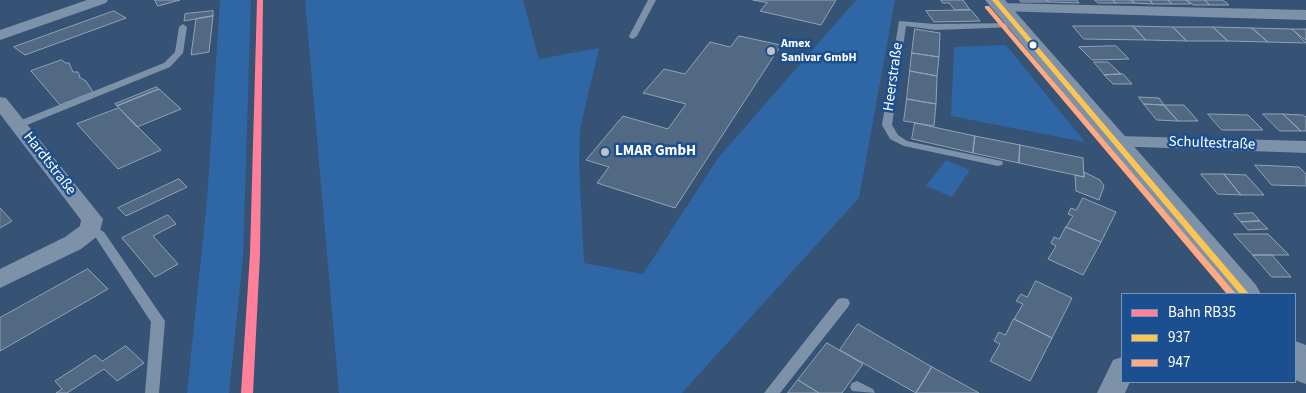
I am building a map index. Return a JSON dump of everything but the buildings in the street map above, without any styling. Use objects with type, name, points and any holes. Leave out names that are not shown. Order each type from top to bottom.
[{"type":"street","points":[[0,35],[101,0]]},
{"type":"street","points":[[1004,11],[1306,15]]},
{"type":"street","points":[[1004,11],[1118,142],[1244,293]]},
{"type":"street","name":"Hardtstraße","points":[[0,102],[92,219],[91,229]]},
{"type":"street","name":"Schultestraße","points":[[1118,142],[1306,147]]},
{"type":"street","points":[[0,279],[73,243],[91,229]]},
{"type":"street","points":[[1296,356],[1306,369]]},
{"type":"street","points":[[1111,393],[1121,370]]},
{"type":"lane","points":[[633,36],[652,0]]},
{"type":"lane","name":"Heerstraße","points":[[998,163],[904,143],[894,136],[887,125],[902,23],[935,27],[1004,11]]},
{"type":"lane","points":[[18,125],[167,65],[179,53],[183,27]]},
{"type":"lane","points":[[91,229],[100,234],[158,321],[152,393]]},
{"type":"lane","points":[[771,393],[843,303]]},
{"type":"shaded area","points":[[220,0],[251,0],[243,258],[229,393],[187,393],[207,200]]},
{"type":"shaded area","points":[[305,0],[523,0],[539,59],[599,48],[580,130],[579,163],[584,263],[643,274],[718,158],[856,0],[895,0],[859,198],[682,393],[339,393]]},
{"type":"shaded area","points":[[1006,45],[1085,142],[951,116],[954,47]]},
{"type":"shaded area","points":[[946,160],[970,170],[952,197],[926,186]]},
{"type":"rail line","name":"RB35","points":[[247,393],[255,254],[260,0]]},
{"type":"transit line","name":"937","points":[[995,0],[1244,293]]},
{"type":"transit line","name":"947","points":[[987,7],[1231,293]]},
{"type":"place","name":"Amex Sanivar GmbH","points":[[771,51]]},
{"type":"place","name":"LMAR GmbH","points":[[605,152]]}]
